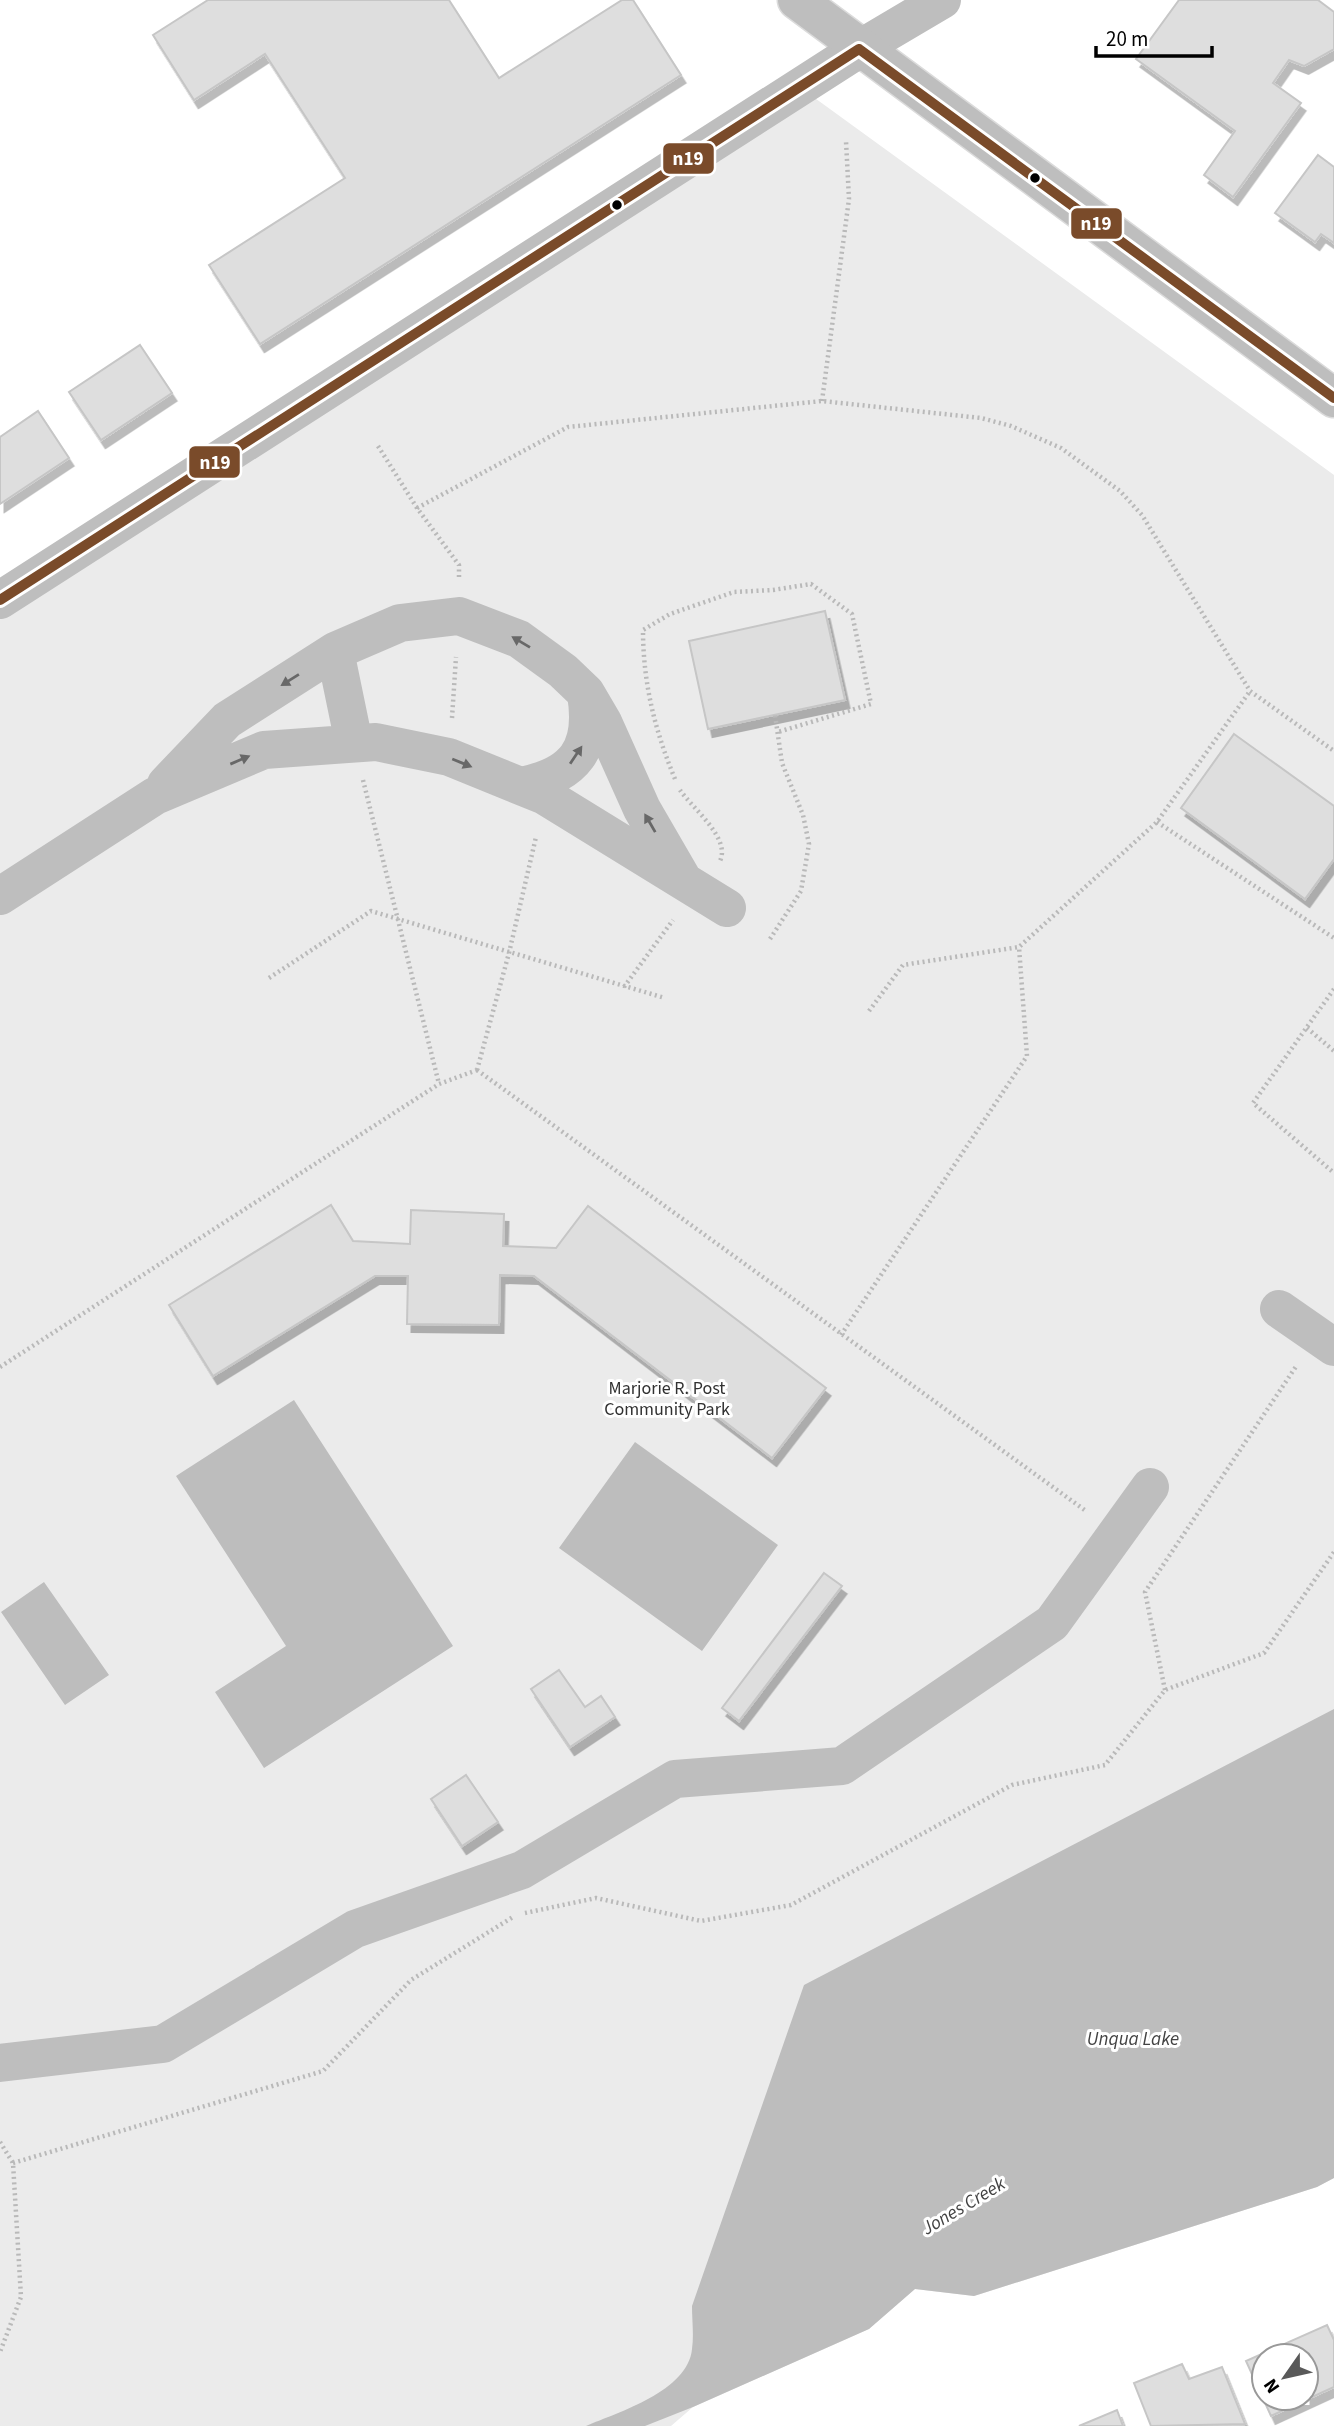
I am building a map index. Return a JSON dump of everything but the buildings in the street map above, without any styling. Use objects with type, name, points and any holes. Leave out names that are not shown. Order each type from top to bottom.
[{"type":"street","points":[[797,0],[859,49],[1334,398]]},
{"type":"street","points":[[0,600],[859,49],[942,0]]},
{"type":"street","points":[[155,796],[227,720],[335,651],[400,623],[459,616],[519,639],[563,671],[586,693],[603,722],[642,809],[684,882]]},
{"type":"street","points":[[335,651],[354,743]]},
{"type":"street","points":[[533,791],[558,775],[578,755],[588,728],[586,693]]},
{"type":"street","points":[[0,896],[155,796],[264,750],[376,742],[449,757],[533,791],[727,908]]},
{"type":"street","points":[[1279,1309],[1334,1347]]},
{"type":"street","points":[[0,2063],[163,2044],[355,1929],[522,1870],[675,1779],[842,1766],[1052,1623],[1150,1487]]},
{"type":"path","points":[[821,401],[849,199],[846,141]]},
{"type":"path","points":[[416,508],[568,427],[821,401],[981,418],[1011,426],[1061,447],[1120,491],[1142,515],[1250,691],[1334,751]]},
{"type":"path","points":[[643,630],[670,614],[734,592],[811,584],[852,614],[871,704],[778,732]]},
{"type":"path","points":[[869,1011],[902,965],[1019,947],[1157,822],[1250,691]]},
{"type":"path","points":[[770,939],[801,891],[809,844],[803,815],[782,763],[775,715]]},
{"type":"path","points":[[354,743],[439,1084]]},
{"type":"path","points":[[477,1070],[509,953],[533,791]]},
{"type":"path","points":[[1157,822],[1334,938]]},
{"type":"path","points":[[269,978],[371,911],[665,998]]},
{"type":"path","points":[[841,1335],[1027,1056],[1019,947]]},
{"type":"path","points":[[1334,989],[1253,1103],[1334,1173]]},
{"type":"path","points":[[1307,1028],[1334,1051]]},
{"type":"path","points":[[0,1367],[439,1084],[477,1070]]},
{"type":"path","points":[[477,1070],[1116,1534]]},
{"type":"path","points":[[1165,1690],[1144,1592],[1299,1362]]},
{"type":"path","points":[[13,2162],[323,2071],[411,1980],[515,1915],[596,1898],[701,1922],[792,1905],[1012,1785],[1105,1765],[1165,1690],[1264,1653],[1334,1552]]},
{"type":"path","points":[[0,2142],[13,2162],[21,2297],[0,2352]]},
{"type":"green space","name":"Marjorie R. Post Community Park","points":[[812,96],[1334,475],[1334,2178],[1317,2187],[974,2296],[915,2289],[869,2329],[693,2407],[671,2426],[0,2426],[0,618]]},
{"type":"water","points":[[294,1400],[453,1646],[264,1768],[215,1692],[286,1646],[176,1476]]},
{"type":"water","points":[[635,1442],[778,1545],[702,1651],[559,1548]]},
{"type":"water","points":[[44,1582],[109,1675],[65,1705],[1,1612]]},
{"type":"water","name":"Unqua Lake","points":[[1334,1709],[1334,2178],[1317,2187],[974,2296],[915,2289],[869,2329],[693,2407],[645,2426],[586,2426],[650,2398],[678,2377],[688,2364],[693,2344],[692,2306],[804,1985]]},
{"type":"transit line","name":"n19","points":[[859,49],[1334,398]]},
{"type":"transit line","name":"n19","points":[[0,600],[859,49]]},
{"type":"water label","name":"Jones Creek","points":[[963,2205]]}]
